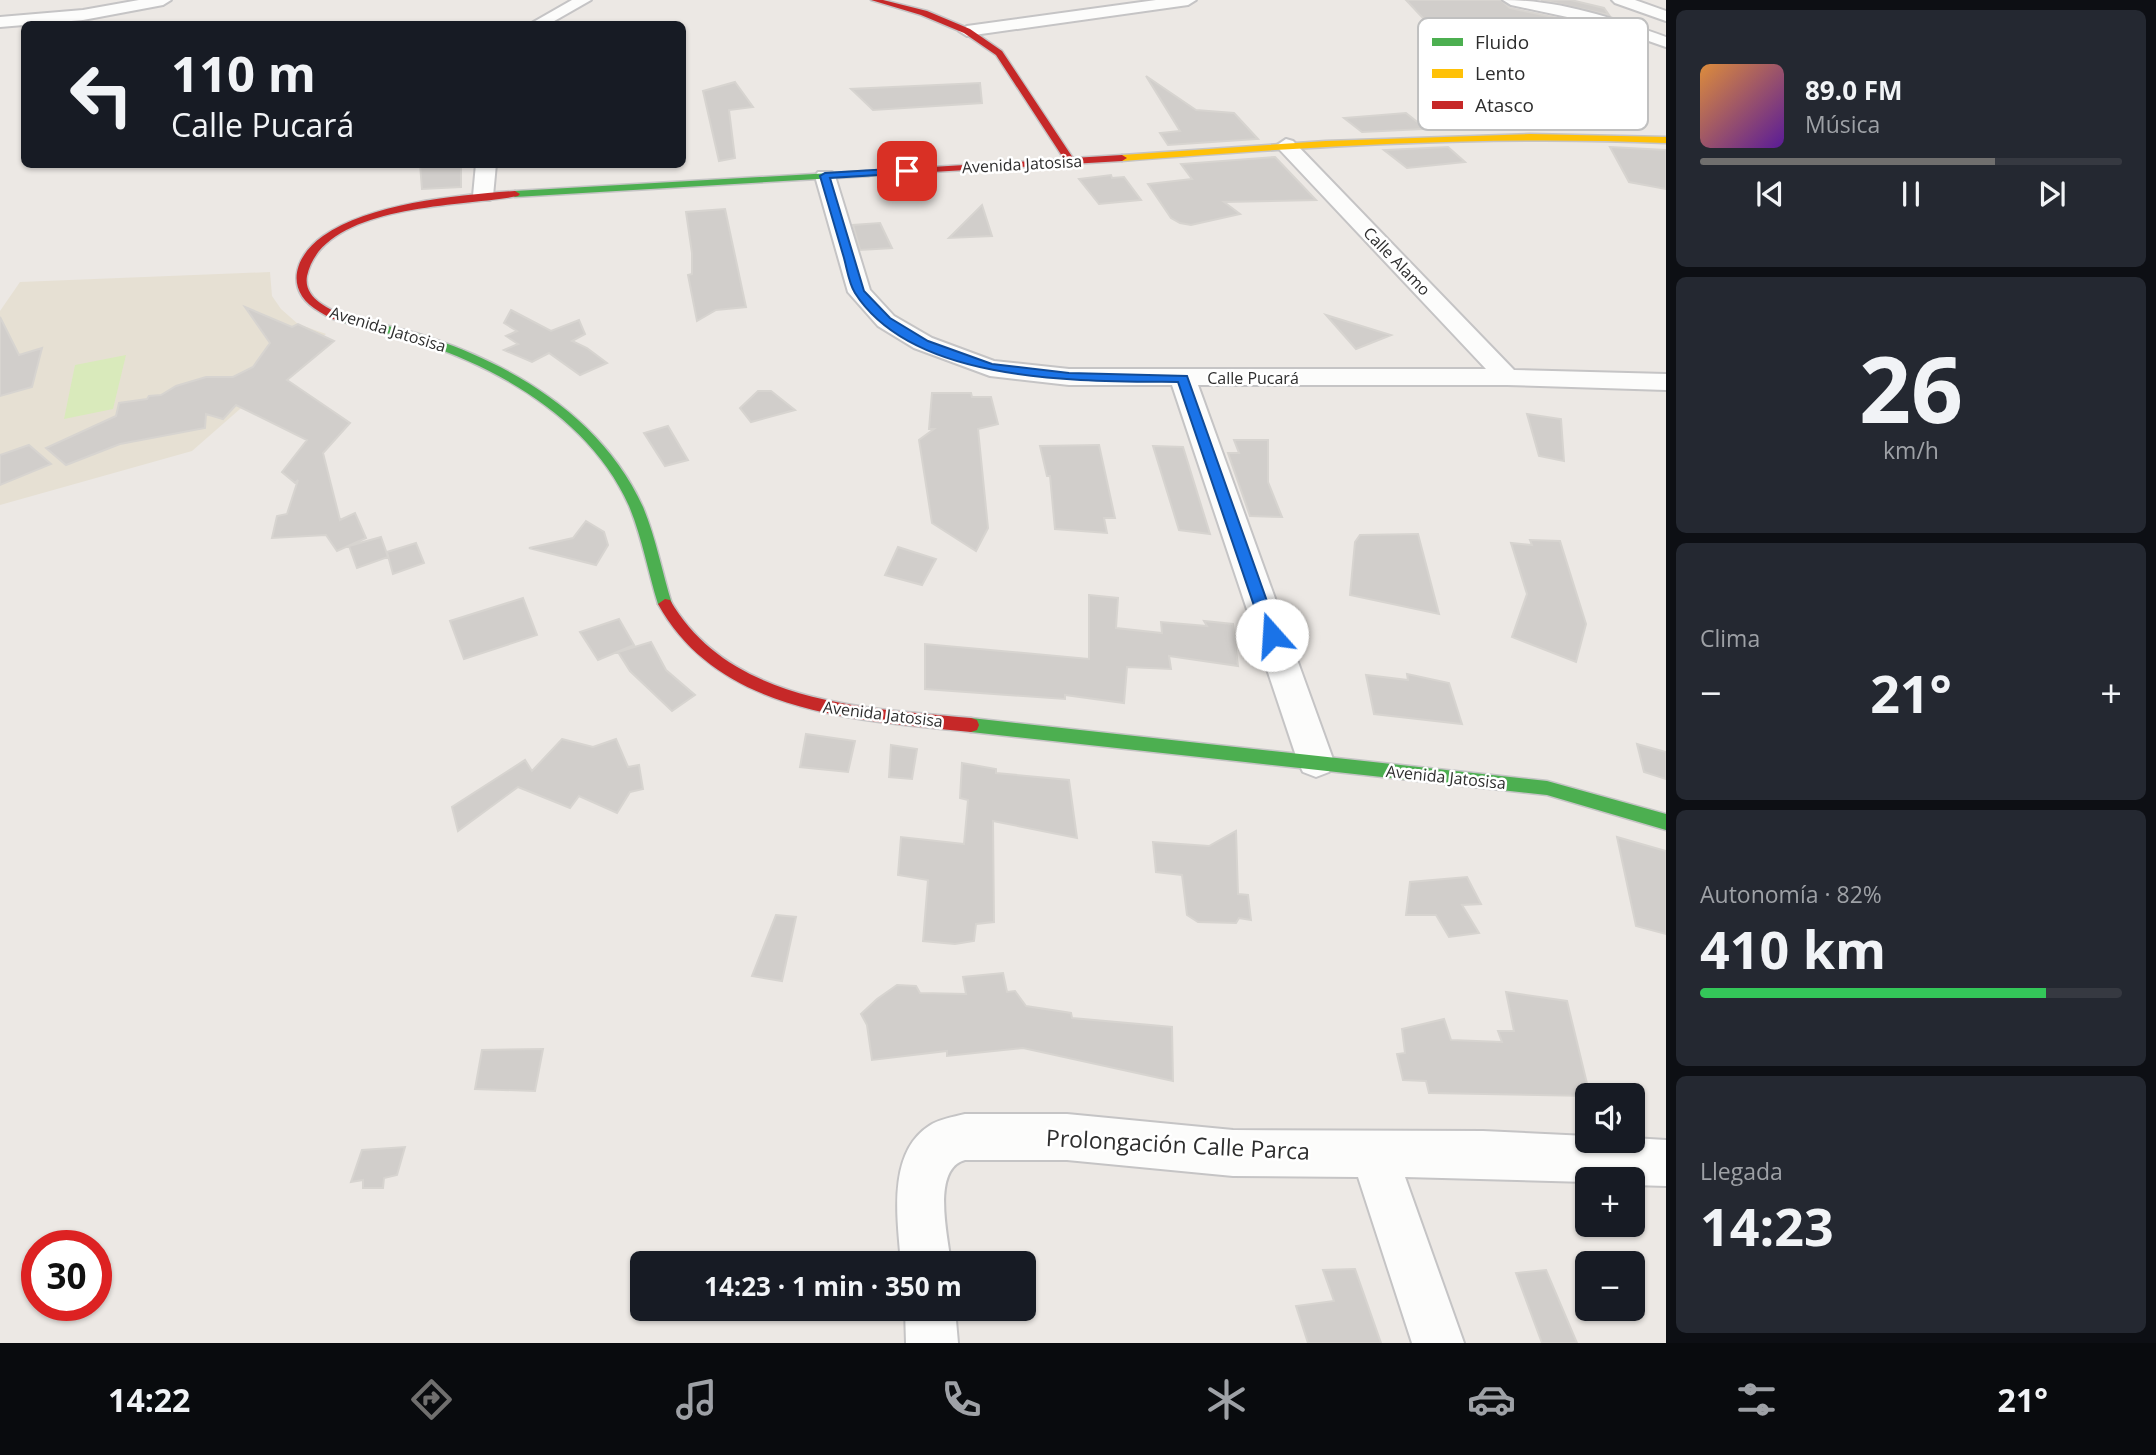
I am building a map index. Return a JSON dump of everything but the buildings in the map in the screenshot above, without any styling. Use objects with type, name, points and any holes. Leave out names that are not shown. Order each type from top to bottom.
[{"type":"street","points":[[0,22],[83,15],[163,0]]},
{"type":"street","points":[[544,21],[583,0]]},
{"type":"street","points":[[875,0],[924,13],[967,31],[999,53],[1071,162]]},
{"type":"street","points":[[967,31],[1188,0]]},
{"type":"street","points":[[1511,0],[1595,18]]},
{"type":"street","points":[[1620,0],[1666,16]]},
{"type":"street","points":[[1648,36],[1666,42]]},
{"type":"street","name":"Avenida Jatosisa","points":[[1666,140],[1590,133],[1494,135],[1286,145],[1071,162],[482,196],[388,211],[341,230],[311,253],[300,276],[302,287],[309,299],[322,310],[342,318],[443,344],[515,380],[580,427],[627,487],[672,618],[705,653],[802,703],[835,710],[1548,788],[1666,821]]},
{"type":"street","name":"Calle Alamo","points":[[1286,145],[1507,377]]},
{"type":"street","points":[[482,196],[486,168]]},
{"type":"street","name":"Calle Pucará","points":[[825,176],[859,292],[886,321],[923,344],[990,368],[1069,377],[1507,377],[1666,382]]},
{"type":"street","points":[[1183,379],[1316,762]]},
{"type":"street","name":"Prolongación Calle Parca","points":[[925,1251],[920,1193],[924,1171],[932,1155],[945,1142],[964,1137],[1067,1137],[1233,1153],[1483,1154],[1666,1163]]},
{"type":"street","points":[[1373,1154],[1438,1343]]},
{"type":"street","points":[[931,1321],[932,1343]]},
{"type":"shaded area","points":[[270,272],[272,296],[281,309],[298,324],[326,334],[192,451],[0,505],[0,311],[20,282]]},
{"type":"green space","points":[[126,355],[113,409],[64,419],[75,365]]},
{"type":"traffic: fast","points":[[515,194],[866,174]]},
{"type":"traffic: fast","points":[[341,318],[418,338],[488,365],[544,399],[569,419],[612,466],[636,506],[665,604]]},
{"type":"traffic: fast","points":[[971,725],[1547,788],[1666,822]]},
{"type":"traffic: slow","points":[[1122,158],[1326,143],[1462,137],[1666,140]]},
{"type":"traffic: jam","points":[[875,0],[924,13],[967,31],[999,53],[1071,162]]},
{"type":"traffic: jam","points":[[866,174],[1122,158]]},
{"type":"traffic: jam","points":[[341,318],[315,304],[302,287],[301,280],[307,257],[327,238],[355,223],[389,212],[426,204],[515,194]]},
{"type":"traffic: jam","points":[[665,604],[676,624],[713,659],[736,673],[786,695],[849,712],[971,725]]},
{"type":"route","points":[[907,171],[825,176],[859,292],[886,321],[923,344],[990,368],[1069,377],[1183,379],[1272,635]]}]
